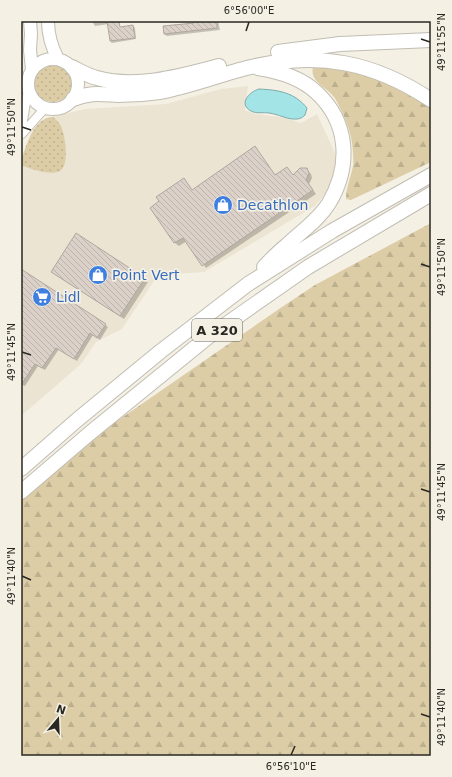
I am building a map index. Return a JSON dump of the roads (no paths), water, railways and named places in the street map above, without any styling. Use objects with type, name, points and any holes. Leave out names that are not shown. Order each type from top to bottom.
[{"type":"highway","points":[[72,67],[98,78],[138,82],[176,76],[250,58],[287,51],[340,44],[431,40]]},
{"type":"highway","points":[[287,51],[321,54],[365,62],[385,69],[410,81],[431,94]]},
{"type":"highway","points":[[73,99],[90,93],[138,95],[161,92],[251,67],[295,59],[343,62],[364,67],[408,86],[431,100]]},
{"type":"highway","points":[[248,284],[286,246],[311,224],[328,204],[340,183],[344,161],[343,137],[339,125],[334,114],[315,92],[300,82],[280,73],[251,67]]},
{"type":"highway","name":"A 320","points":[[21,469],[77,420],[161,351],[248,284],[332,231],[431,175]]},
{"type":"highway","name":"A 320","points":[[21,492],[90,433],[208,337],[308,267],[404,208],[431,194]]},
{"type":"highway","points":[[404,208],[431,202]]},
{"type":"main road","points":[[30,21],[30,50],[32,69]]},
{"type":"main road","points":[[37,21],[48,27],[52,47],[58,59]]},
{"type":"main road","points":[[21,35],[30,50]]},
{"type":"main road","points":[[50,59],[58,59],[72,67],[78,86],[73,99],[68,104],[61,108],[53,109],[45,108],[34,102],[28,90],[27,83],[32,69],[37,64],[50,59]]},
{"type":"street","points":[[21,134],[28,90]]},
{"type":"street","points":[[21,134],[45,108]]},
{"type":"water","points":[[259,89],[279,91],[297,98],[307,108],[305,115],[299,119],[294,119],[251,111],[245,105],[246,98]]},
{"type":"place","name":"Decathlon","points":[[223,205]]},
{"type":"place","name":"Point Vert","points":[[98,275]]},
{"type":"place","name":"Lidl","points":[[42,297]]}]
